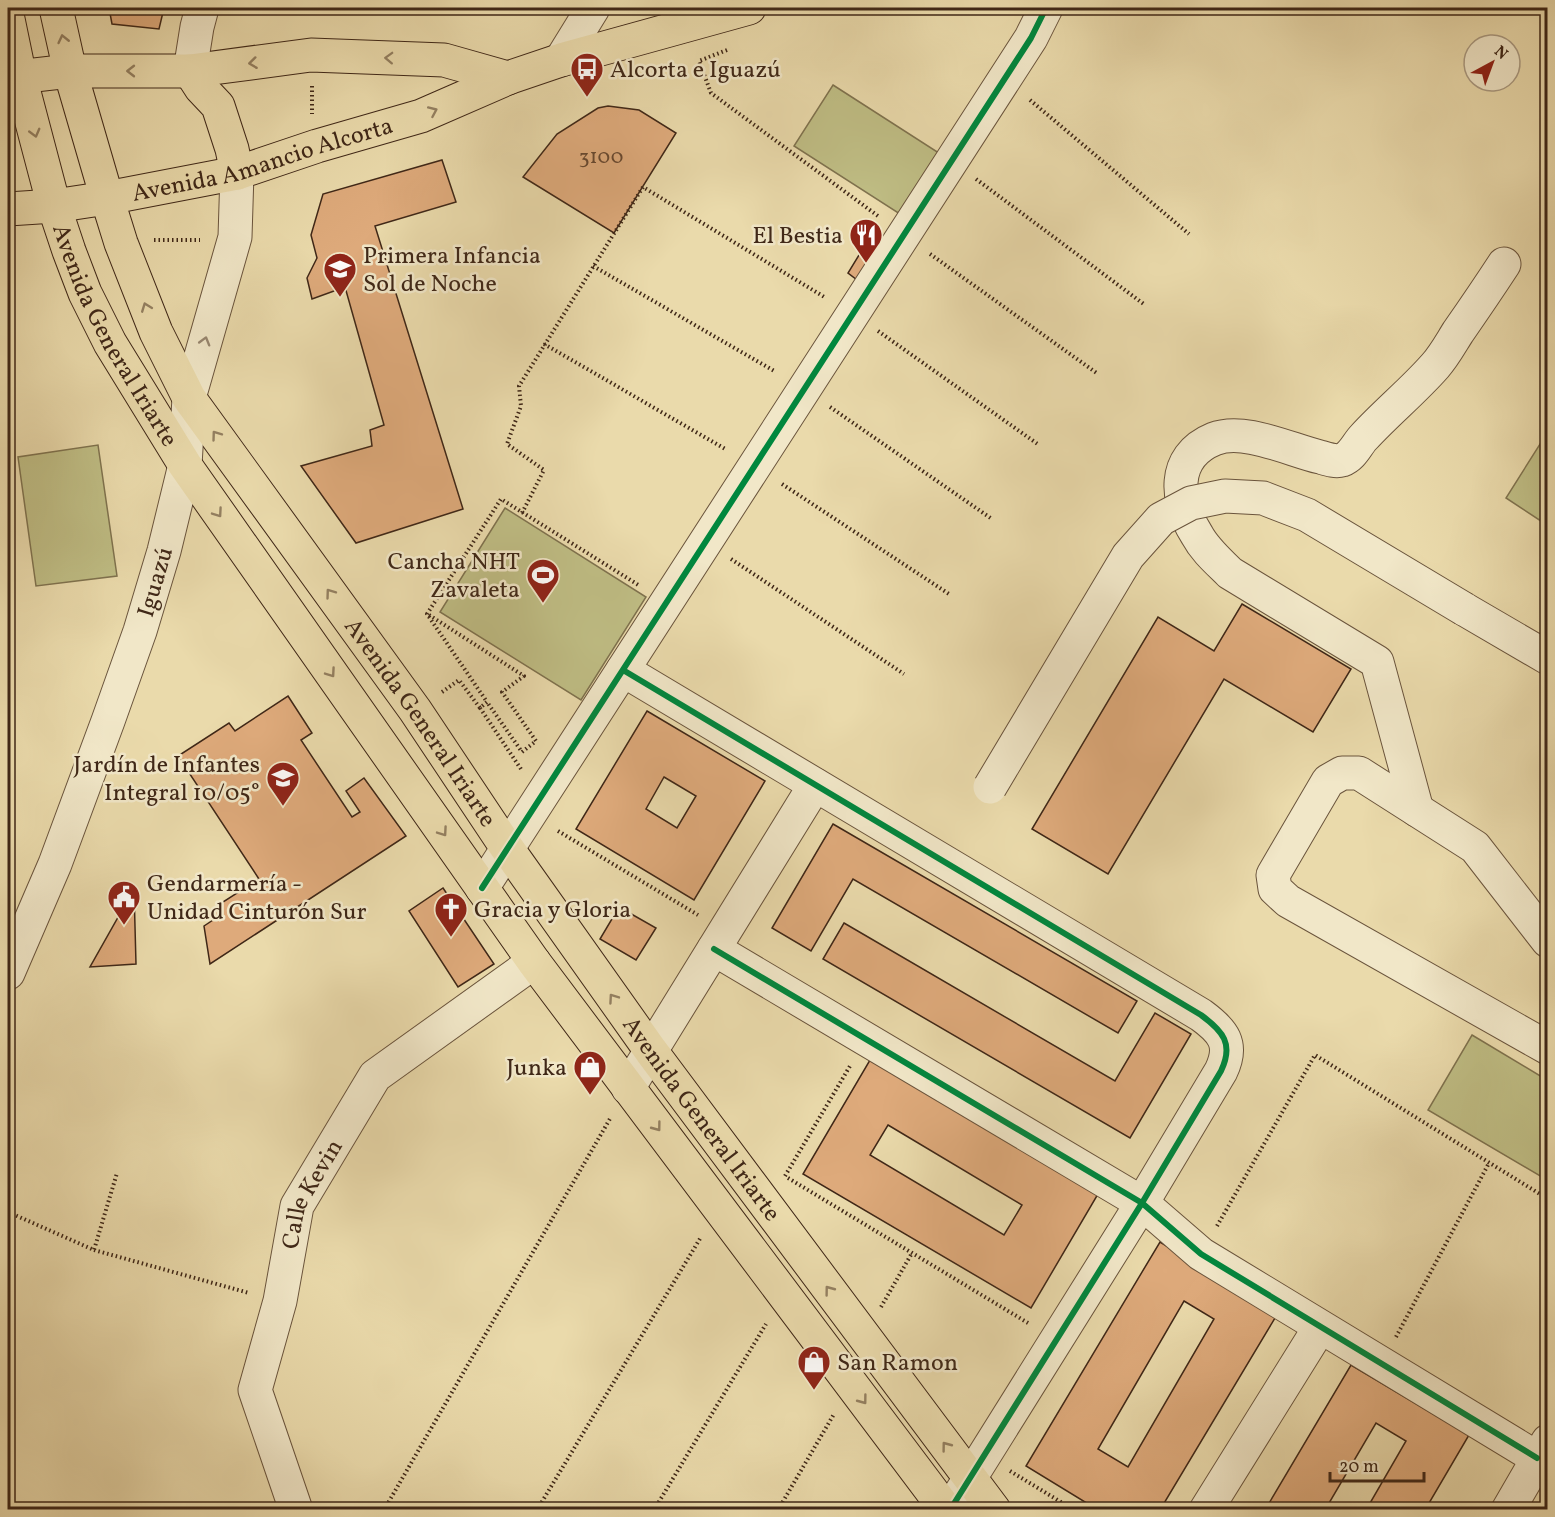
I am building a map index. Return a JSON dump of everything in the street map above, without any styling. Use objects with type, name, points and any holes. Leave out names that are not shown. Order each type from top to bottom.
[{"type":"main road","name":"Avenida General Iriarte","points":[[56,8],[70,71],[121,243],[156,332],[189,398],[415,711],[507,848],[651,1051],[864,1336],[977,1466],[994,1509]]},
{"type":"main road","name":"Avenida Amancio Alcorta","points":[[8,209],[54,206],[106,198],[237,173],[317,146],[421,116],[508,78],[561,60],[741,10]]},
{"type":"main road","name":"Avenida General Iriarte","points":[[8,19],[14,77],[54,206],[85,293],[110,343],[185,465],[534,962],[851,1385],[948,1509]]},
{"type":"main road","points":[[14,77],[70,71],[190,71],[311,55],[444,60],[508,78]]},
{"type":"main road","points":[[190,71],[201,88],[218,106],[237,173]]},
{"type":"street","points":[[190,71],[202,8]]},
{"type":"street","points":[[561,60],[593,8]]},
{"type":"street","points":[[482,888],[1031,38],[1046,8]]},
{"type":"street","name":"Iguazú","points":[[8,973],[55,864],[130,661],[164,551],[185,465],[189,398],[235,237],[237,173]]},
{"type":"street","points":[[1417,810],[1377,662],[1230,573],[1197,537],[1183,505],[1180,476],[1188,460],[1205,443],[1230,436],[1264,440],[1333,460],[1342,460],[1350,455],[1364,437],[1437,364],[1504,264]]},
{"type":"street","points":[[990,787],[1128,556],[1161,519],[1191,503],[1225,496],[1263,498],[1307,515],[1548,658]]},
{"type":"street","points":[[622,670],[1201,1015],[1215,1025],[1226,1044],[1225,1061],[1142,1203],[948,1509]]},
{"type":"street","points":[[1548,941],[1475,847],[1359,773],[1342,773],[1328,781],[1273,874],[1275,889],[1288,901],[1548,1048]]},
{"type":"street","points":[[628,1088],[815,785]]},
{"type":"street","points":[[719,940],[866,1040],[1142,1203],[1201,1254],[1381,1364],[1543,1450],[1508,1509]]},
{"type":"street","name":"Calle Kevin","points":[[296,1509],[255,1390],[280,1301],[297,1206],[375,1076],[534,962]]},
{"type":"street","points":[[1206,1509],[1320,1327]]},
{"type":"path","points":[[741,10],[743,44],[699,61],[711,93],[903,235],[1098,374]]},
{"type":"path","points":[[1004,78],[1189,234]]},
{"type":"path","points":[[312,82],[312,121]]},
{"type":"path","points":[[952,160],[1145,305]]},
{"type":"path","points":[[522,513],[544,470],[507,444],[521,406],[519,386],[643,187],[853,314],[1039,445]]},
{"type":"path","points":[[144,240],[201,240]]},
{"type":"path","points":[[593,266],[804,389],[992,519]]},
{"type":"path","points":[[544,344],[754,466],[949,594]]},
{"type":"path","points":[[427,614],[501,499],[666,603]]},
{"type":"path","points":[[705,542],[904,674]]},
{"type":"path","points":[[427,614],[524,676],[502,692],[536,741],[522,752],[488,702],[427,614]]},
{"type":"path","points":[[459,680],[540,797],[551,827],[719,940]]},
{"type":"path","points":[[480,708],[488,702]]},
{"type":"path","points":[[866,1040],[785,1176],[1056,1340]]},
{"type":"path","points":[[1201,1254],[1315,1055],[1548,1199]]},
{"type":"path","points":[[384,1509],[628,1088]]},
{"type":"path","points":[[1381,1364],[1490,1163]]},
{"type":"path","points":[[94,1250],[117,1173]]},
{"type":"path","points":[[537,1509],[718,1208]]},
{"type":"path","points":[[8,1212],[94,1250],[280,1301]]},
{"type":"path","points":[[864,1336],[912,1253]]},
{"type":"path","points":[[654,1509],[784,1295]]},
{"type":"path","points":[[778,1509],[851,1385]]},
{"type":"path","points":[[977,1466],[1074,1509]]},
{"type":"shaded area","points":[[833,85],[942,155],[903,216],[794,146]]},
{"type":"shaded area","points":[[1547,433],[1547,525],[1506,498]]},
{"type":"shaded area","points":[[98,445],[117,576],[36,586],[18,457]]},
{"type":"shaded area","name":"Cancha NHT Zavaleta","points":[[505,508],[646,597],[581,700],[440,612]]},
{"type":"shaded area","points":[[1472,1035],[1547,1080],[1547,1180],[1428,1110]]},
{"type":"building","points":[[109,8],[164,8],[159,29],[112,24]]},
{"type":"building","points":[[608,106],[639,110],[676,133],[614,233],[523,177],[557,134],[598,108]]},
{"type":"building","points":[[442,160],[456,202],[375,226],[463,509],[356,543],[301,466],[372,446],[370,430],[384,425],[345,287],[312,299],[307,278],[317,258],[311,235],[323,194]]},
{"type":"building","name":"El Bestia","points":[[867,242],[885,254],[865,286],[848,273]]},
{"type":"building","points":[[1242,604],[1351,669],[1313,732],[1224,679],[1108,874],[1032,829],[1158,617],[1214,651]]},
{"type":"building","points":[[288,696],[312,733],[301,740],[352,817],[360,812],[346,791],[364,778],[406,836],[210,964],[204,926],[216,918],[212,909],[259,879],[178,756],[229,723],[235,731]]},
{"type":"building","points":[[647,711],[765,781],[694,900],[576,829]],"holes":[[[664,777],[696,796],[677,828],[646,809]]]},
{"type":"building","points":[[833,824],[1137,1001],[1118,1033],[853,879],[811,951],[772,928]]},
{"type":"building","name":"Gracia y Gloria","points":[[443,888],[494,964],[458,987],[409,911]]},
{"type":"building","name":"Gendarmería - Unidad Cinturón Sur","points":[[134,889],[136,964],[90,967]]},
{"type":"building","points":[[619,907],[656,928],[636,960],[600,939]]},
{"type":"building","points":[[844,923],[1115,1081],[1155,1013],[1191,1034],[1130,1138],[823,959]]},
{"type":"building","points":[[870,1060],[1098,1194],[1031,1308],[803,1174]],"holes":[[[888,1125],[1022,1205],[1004,1235],[870,1155]]]},
{"type":"building","points":[[1160,1242],[1278,1313],[1160,1510],[1098,1510],[1026,1466]],"holes":[[[1184,1301],[1214,1319],[1128,1467],[1098,1449]]]},
{"type":"building","points":[[1351,1365],[1469,1435],[1425,1510],[1366,1510],[1406,1441],[1376,1423],[1325,1510],[1265,1510]]},
{"type":"cycle path","points":[[482,888],[1031,38],[1046,8]]},
{"type":"cycle path","points":[[623,670],[1201,1015],[1215,1027],[1224,1039],[1226,1053],[1221,1071],[1142,1203],[950,1510]]},
{"type":"cycle path","points":[[714,949],[1142,1203],[1201,1254],[1537,1458]]},
{"type":"place","name":"Alcorta e Iguazú","points":[[587,98]]},
{"type":"place","name":"El Bestia","points":[[866,264]]},
{"type":"place","name":"Primera Infancia Sol de Noche","points":[[340,298]]},
{"type":"place","name":"Cancha NHT Zavaleta","points":[[543,604]]},
{"type":"place","name":"Jardín de Infantes Integral 10/05°","points":[[283,807]]},
{"type":"place","name":"Gendarmería - Unidad Cinturón Sur","points":[[124,926]]},
{"type":"place","name":"Gracia y Gloria","points":[[451,938]]},
{"type":"place","name":"Junka","points":[[590,1096]]},
{"type":"place","name":"San Ramon","points":[[814,1391]]}]
